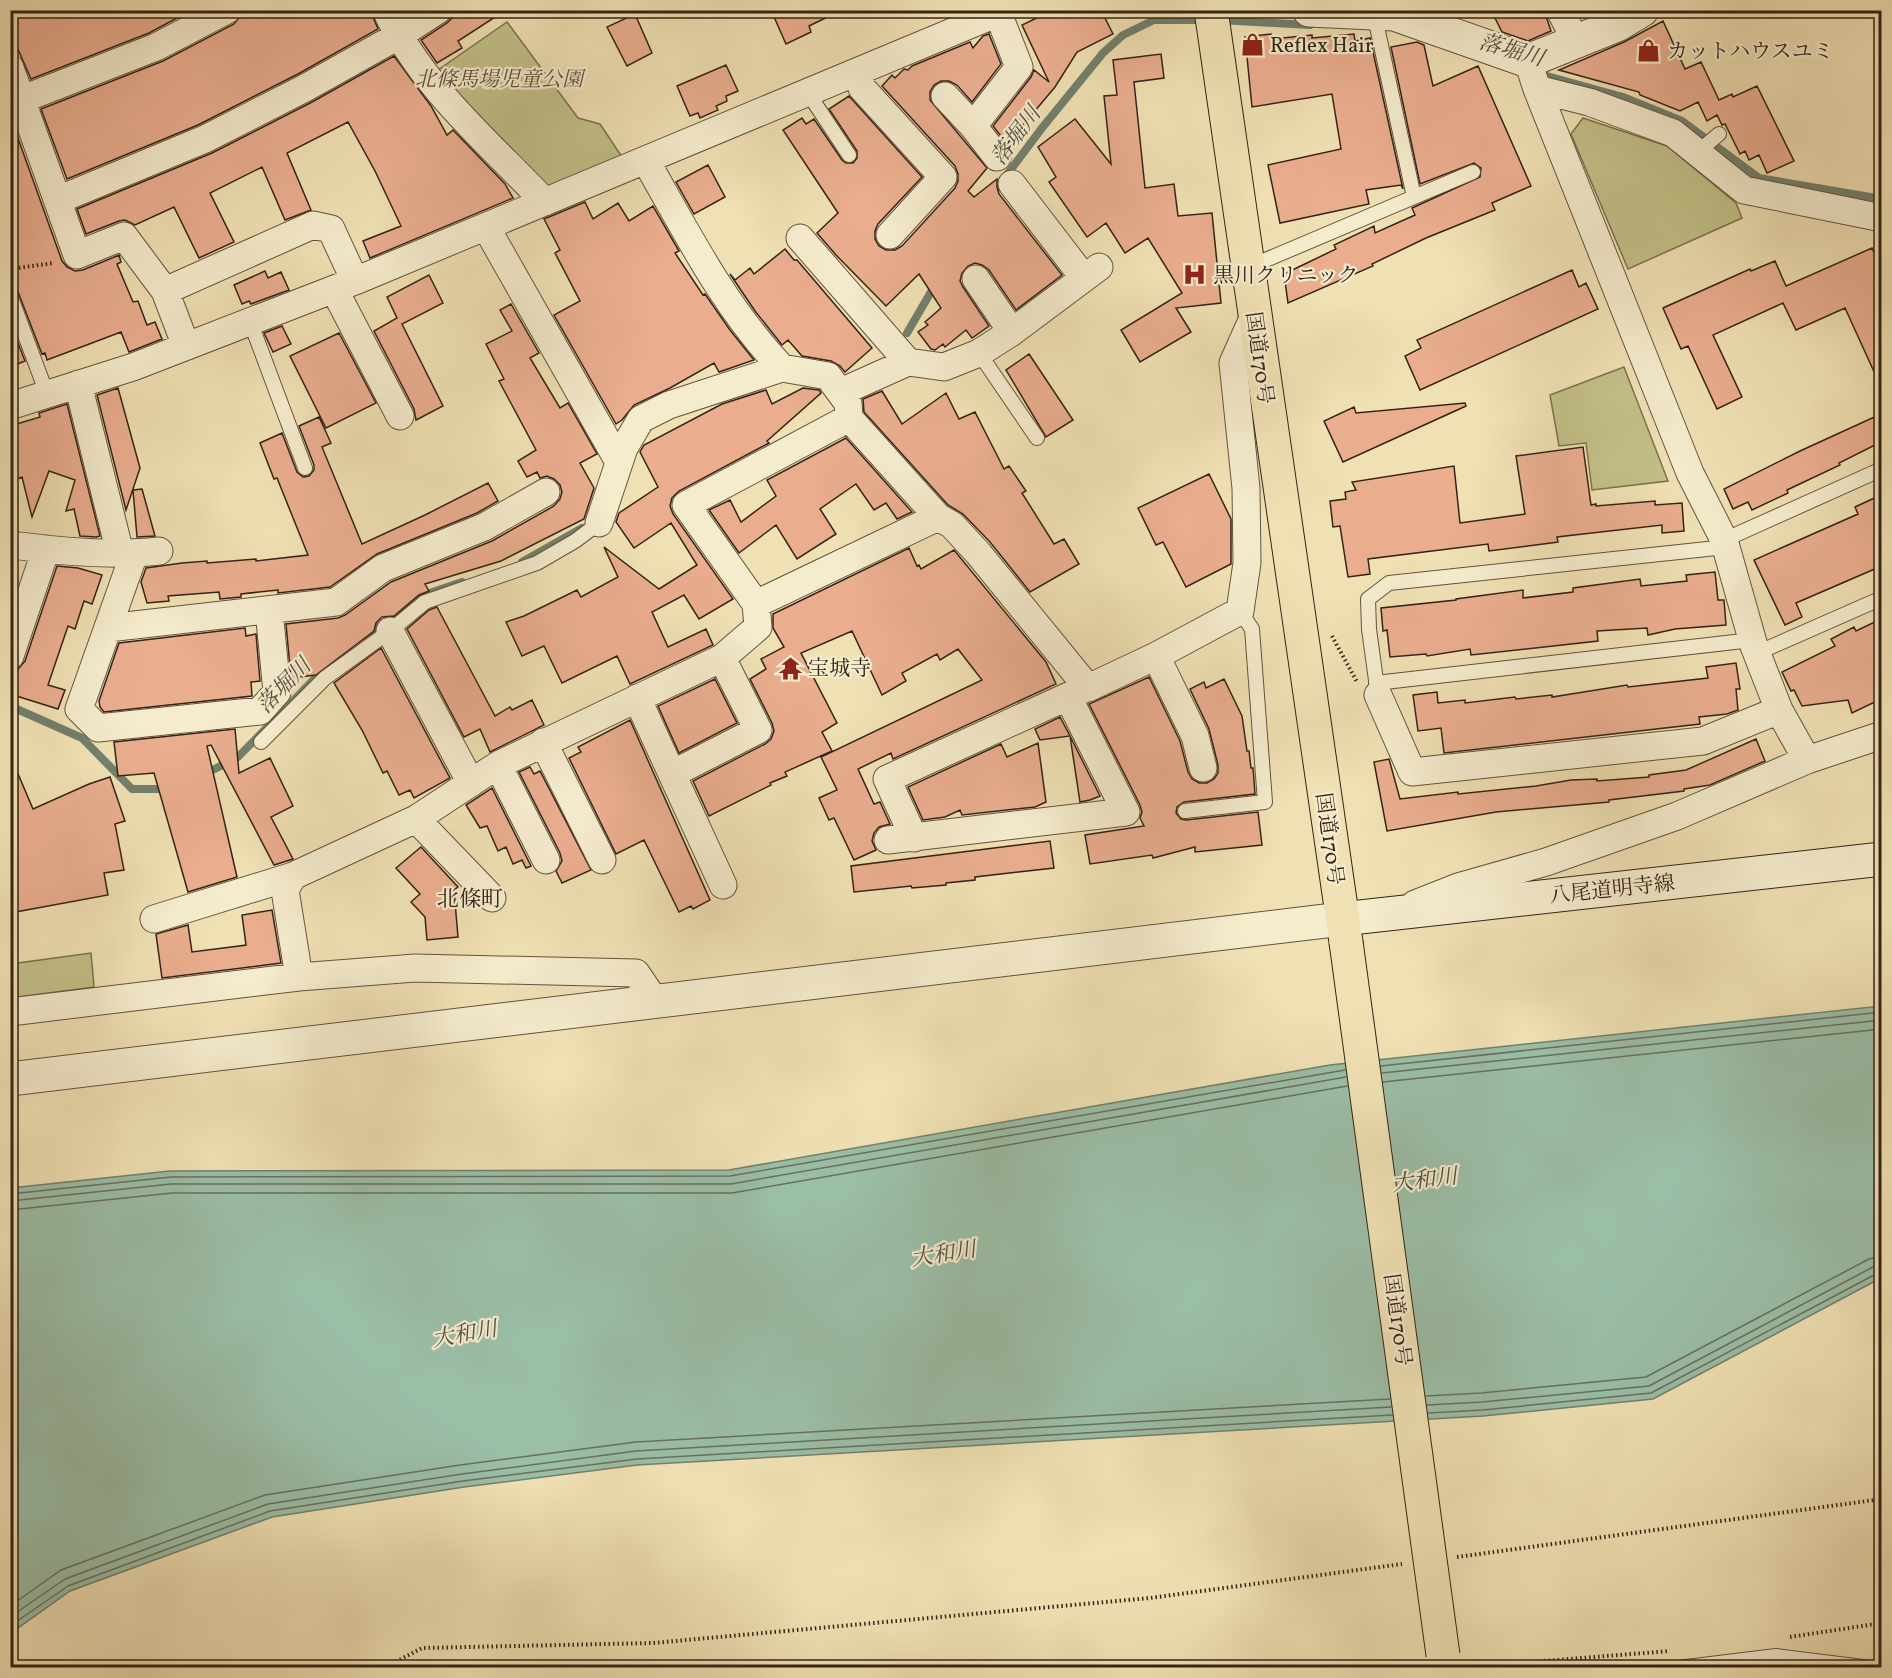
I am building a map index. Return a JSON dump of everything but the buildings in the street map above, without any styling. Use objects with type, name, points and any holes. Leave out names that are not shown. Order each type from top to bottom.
[{"type":"highway","name":"国道170号","points":[[1212,18],[1344,930],[1444,1661]]},
{"type":"street","points":[[22,99],[156,47],[226,10]]},
{"type":"street","points":[[386,10],[398,36],[428,81],[545,202]]},
{"type":"street","points":[[58,201],[205,140],[305,88],[398,36],[438,10]]},
{"type":"street","points":[[1309,10],[1375,18],[1394,14],[1589,102],[1673,133],[1702,149],[1744,190],[1881,218]]},
{"type":"street","points":[[1560,10],[1576,42]]},
{"type":"street","points":[[1533,76],[1576,42],[1617,25],[1642,10]]},
{"type":"street","points":[[10,406],[133,367],[344,285],[1001,12],[1019,68],[973,126]]},
{"type":"street","points":[[10,68],[77,255],[124,236],[165,291],[186,346]]},
{"type":"street","points":[[857,73],[862,88],[943,177],[890,235]]},
{"type":"street","points":[[1533,76],[1690,473],[1725,544],[1755,647],[1779,710],[1807,760]]},
{"type":"street","points":[[945,96],[973,126],[997,157]]},
{"type":"street","points":[[646,161],[719,290],[762,347],[782,368]]},
{"type":"street","points":[[841,392],[909,362],[944,367],[979,353],[1012,332],[1091,272],[1012,184]]},
{"type":"street","points":[[165,291],[313,225],[331,230],[344,285],[400,416]]},
{"type":"street","points":[[486,227],[619,462]]},
{"type":"street","points":[[800,238],[909,362]]},
{"type":"street","points":[[976,279],[1012,332]]},
{"type":"street","points":[[599,523],[624,448],[641,419],[669,405],[782,368],[828,376],[848,403],[849,418],[938,517],[952,525],[978,553],[1078,692],[1126,812],[901,839],[887,779],[1078,692],[1156,656],[1240,611],[1247,563],[1246,488],[1233,363],[1254,316]]},
{"type":"street","points":[[78,384],[138,553],[79,710],[98,729],[260,711],[277,692],[269,610]]},
{"type":"street","points":[[154,919],[293,876],[416,819],[498,765],[543,742],[722,658],[758,627],[756,604],[686,506],[849,418]]},
{"type":"street","points":[[108,628],[336,602],[383,568],[484,527],[546,492]]},
{"type":"street","points":[[756,604],[938,517]]},
{"type":"street","points":[[10,656],[33,548],[138,553]]},
{"type":"street","points":[[390,631],[471,783]]},
{"type":"street","points":[[1156,656],[1195,736],[1203,768]]},
{"type":"street","points":[[672,774],[758,730],[722,658]]},
{"type":"street","points":[[1377,689],[1412,772],[1702,741],[1779,710]]},
{"type":"street","points":[[637,698],[723,885]]},
{"type":"street","points":[[1393,913],[1458,886],[1546,862],[1677,816],[1807,760],[1881,735]]},
{"type":"street","points":[[543,742],[602,860]]},
{"type":"street","points":[[498,765],[546,860]]},
{"type":"street","points":[[416,819],[492,898]]},
{"type":"street","name":"八尾道明寺線","points":[[10,1079],[655,1001],[1344,930],[1393,913],[1881,859]]},
{"type":"street","points":[[293,876],[285,890],[299,977]]},
{"type":"street","points":[[10,1012],[299,977],[415,968],[636,973],[655,1001]]},
{"type":"lane","points":[[1375,18],[1414,197]]},
{"type":"lane","points":[[808,93],[849,154]]},
{"type":"lane","points":[[1702,149],[1719,134]]},
{"type":"lane","points":[[1247,268],[1473,172]]},
{"type":"lane","points":[[10,295],[47,394]]},
{"type":"lane","points":[[250,321],[305,468]]},
{"type":"lane","points":[[979,353],[1037,438]]},
{"type":"lane","points":[[1881,469],[1725,544],[1389,583],[1368,599],[1369,629],[1377,689],[1755,647],[1881,598]]},
{"type":"lane","points":[[261,742],[325,678],[390,631],[425,602],[537,563],[575,541],[599,523]]},
{"type":"lane","points":[[1185,811],[1264,802],[1252,629],[1240,611]]},
{"type":"lane","points":[[1678,1668],[1776,1656],[1871,1668]]},
{"type":"path","points":[[10,269],[54,263],[77,255]]},
{"type":"path","points":[[1327,626],[1359,686],[1377,689]]},
{"type":"path","points":[[1446,1558],[1881,1499]]},
{"type":"path","points":[[384,1668],[422,1648],[652,1643],[1150,1598],[1410,1563]]},
{"type":"green space","name":"北條馬場児童公園","points":[[507,22],[578,118],[600,124],[622,157],[549,189],[435,72]]},
{"type":"green space","points":[[1583,118],[1667,146],[1736,203],[1742,218],[1628,269],[1571,134]]},
{"type":"green space","points":[[1624,367],[1668,481],[1592,490],[1586,443],[1559,446],[1550,395]]},
{"type":"green space","points":[[91,953],[94,987],[11,998],[11,964]]},
{"type":"water","name":"大和川","points":[[1881,1006],[1881,1278],[1653,1399],[1483,1416],[637,1465],[464,1487],[272,1517],[70,1591],[11,1633],[11,1188],[170,1171],[729,1170],[1330,1065]]},
{"type":"waterway","name":"落堀川","points":[[991,196],[1103,53],[1123,35],[1154,20],[1205,20]]},
{"type":"waterway","name":"落堀川","points":[[1220,20],[1310,25]]},
{"type":"waterway","name":"落堀川","points":[[1536,73],[1623,97],[1682,121],[1759,178],[1882,199]]},
{"type":"waterway","name":"落堀川","points":[[907,333],[935,285]]},
{"type":"waterway","name":"落堀川","points":[[522,562],[582,528]]},
{"type":"waterway","name":"落堀川","points":[[366,636],[421,596],[462,582]]},
{"type":"waterway","name":"落堀川","points":[[203,775],[238,757],[330,663]]},
{"type":"waterway","name":"落堀川","points":[[10,706],[82,738],[132,789],[167,789]]},
{"type":"place","name":"Reflex Hair","points":[[1252,45]]},
{"type":"place","name":"カットハウスユミ","points":[[1649,51]]},
{"type":"place","name":"黒川クリニック","points":[[1195,275]]},
{"type":"place","name":"宝城寺","points":[[790,668]]},
{"type":"district","name":"北條町","points":[[470,898]]}]
